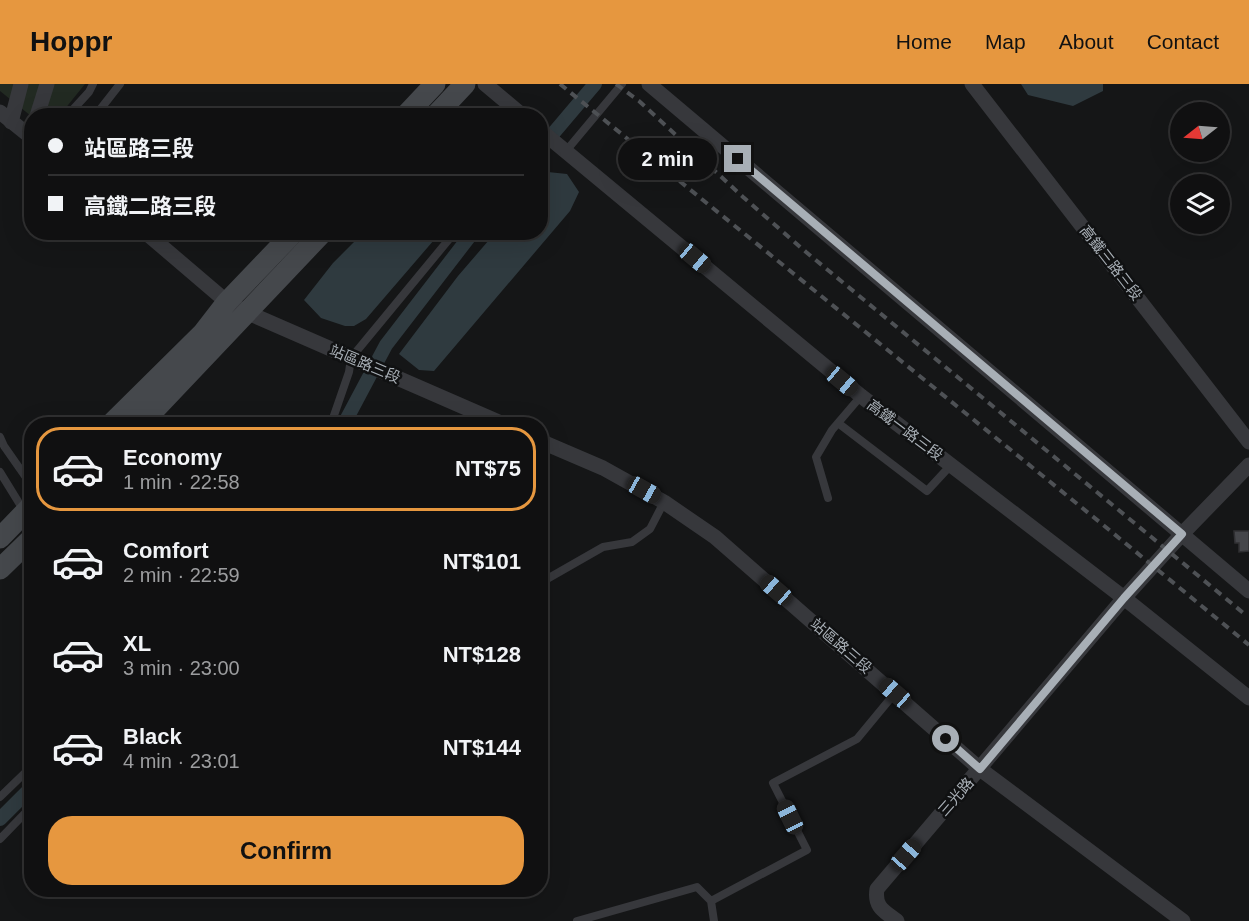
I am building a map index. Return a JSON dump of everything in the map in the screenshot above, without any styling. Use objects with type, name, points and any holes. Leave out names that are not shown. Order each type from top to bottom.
[{"type":"street","points":[[21,84],[6,117],[24,131]]},
{"type":"street","points":[[40,108],[47,84]]},
{"type":"street","points":[[412,108],[435,84]]},
{"type":"street","points":[[442,108],[465,84]]},
{"type":"street","points":[[484,84],[513,108]]},
{"type":"street","points":[[649,84],[1249,591]]},
{"type":"street","name":"高鐵三路三段","points":[[972,84],[1249,442]]},
{"type":"street","name":"高鐵一路三段","points":[[548,136],[861,396],[1124,598],[1249,698]]},
{"type":"street","name":"站區路三段","points":[[155,240],[236,307],[487,417]]},
{"type":"street","points":[[148,417],[219,343],[236,307],[288,240]]},
{"type":"street","points":[[118,417],[203,333],[313,240]]},
{"type":"street","name":"站區路三段","points":[[548,444],[603,468],[664,502],[715,537],[980,769],[1183,921]]},
{"type":"street","name":"三光路","points":[[897,921],[879,907],[876,898],[877,889],[1124,598],[1249,465]]},
{"type":"street","points":[[0,538],[24,516]]},
{"type":"street","points":[[0,570],[24,546]]},
{"type":"lane","points":[[74,108],[93,84]]},
{"type":"lane","points":[[101,108],[120,84]]},
{"type":"lane","points":[[566,151],[622,84]]},
{"type":"lane","points":[[333,417],[349,372],[351,358],[448,240]]},
{"type":"lane","points":[[828,498],[816,457],[832,430],[861,396]]},
{"type":"lane","points":[[838,423],[927,491],[951,465]]},
{"type":"lane","points":[[0,437],[24,475]]},
{"type":"lane","points":[[0,472],[24,504]]},
{"type":"lane","points":[[548,578],[603,547],[632,542],[650,529],[664,502]]},
{"type":"lane","points":[[711,901],[807,850],[773,783],[857,739],[895,693]]},
{"type":"lane","points":[[0,798],[24,773]]},
{"type":"lane","points":[[0,839],[24,814]]},
{"type":"lane","points":[[577,921],[697,887],[711,901],[714,921]]},
{"type":"shaded area","points":[[0,84],[85,84],[66,108],[24,108],[24,110],[0,91]]},
{"type":"shaded area","points":[[1021,84],[1103,84],[1103,91],[1073,106],[1028,95]]},
{"type":"shaded area","points":[[548,172],[567,174],[579,192],[570,211],[548,237]]},
{"type":"shaded area","points":[[356,240],[434,240],[366,319],[354,326],[345,326],[321,318],[304,300],[333,263]]},
{"type":"shaded area","points":[[489,240],[545,240],[434,371],[419,370],[399,354],[458,276]]},
{"type":"building","points":[[1234,531],[1249,531],[1249,551],[1239,552],[1239,543],[1235,543]]},
{"type":"waterway","points":[[548,140],[595,84]]},
{"type":"waterway","points":[[348,417],[386,345],[467,240]]},
{"type":"waterway","points":[[0,819],[24,795]]},
{"type":"railway","points":[[560,84],[1249,645]]},
{"type":"railway","points":[[616,84],[639,101],[806,252],[1247,616]]},
{"type":"route","points":[[738,159],[1182,534],[1124,598],[980,769],[946,739]]}]
